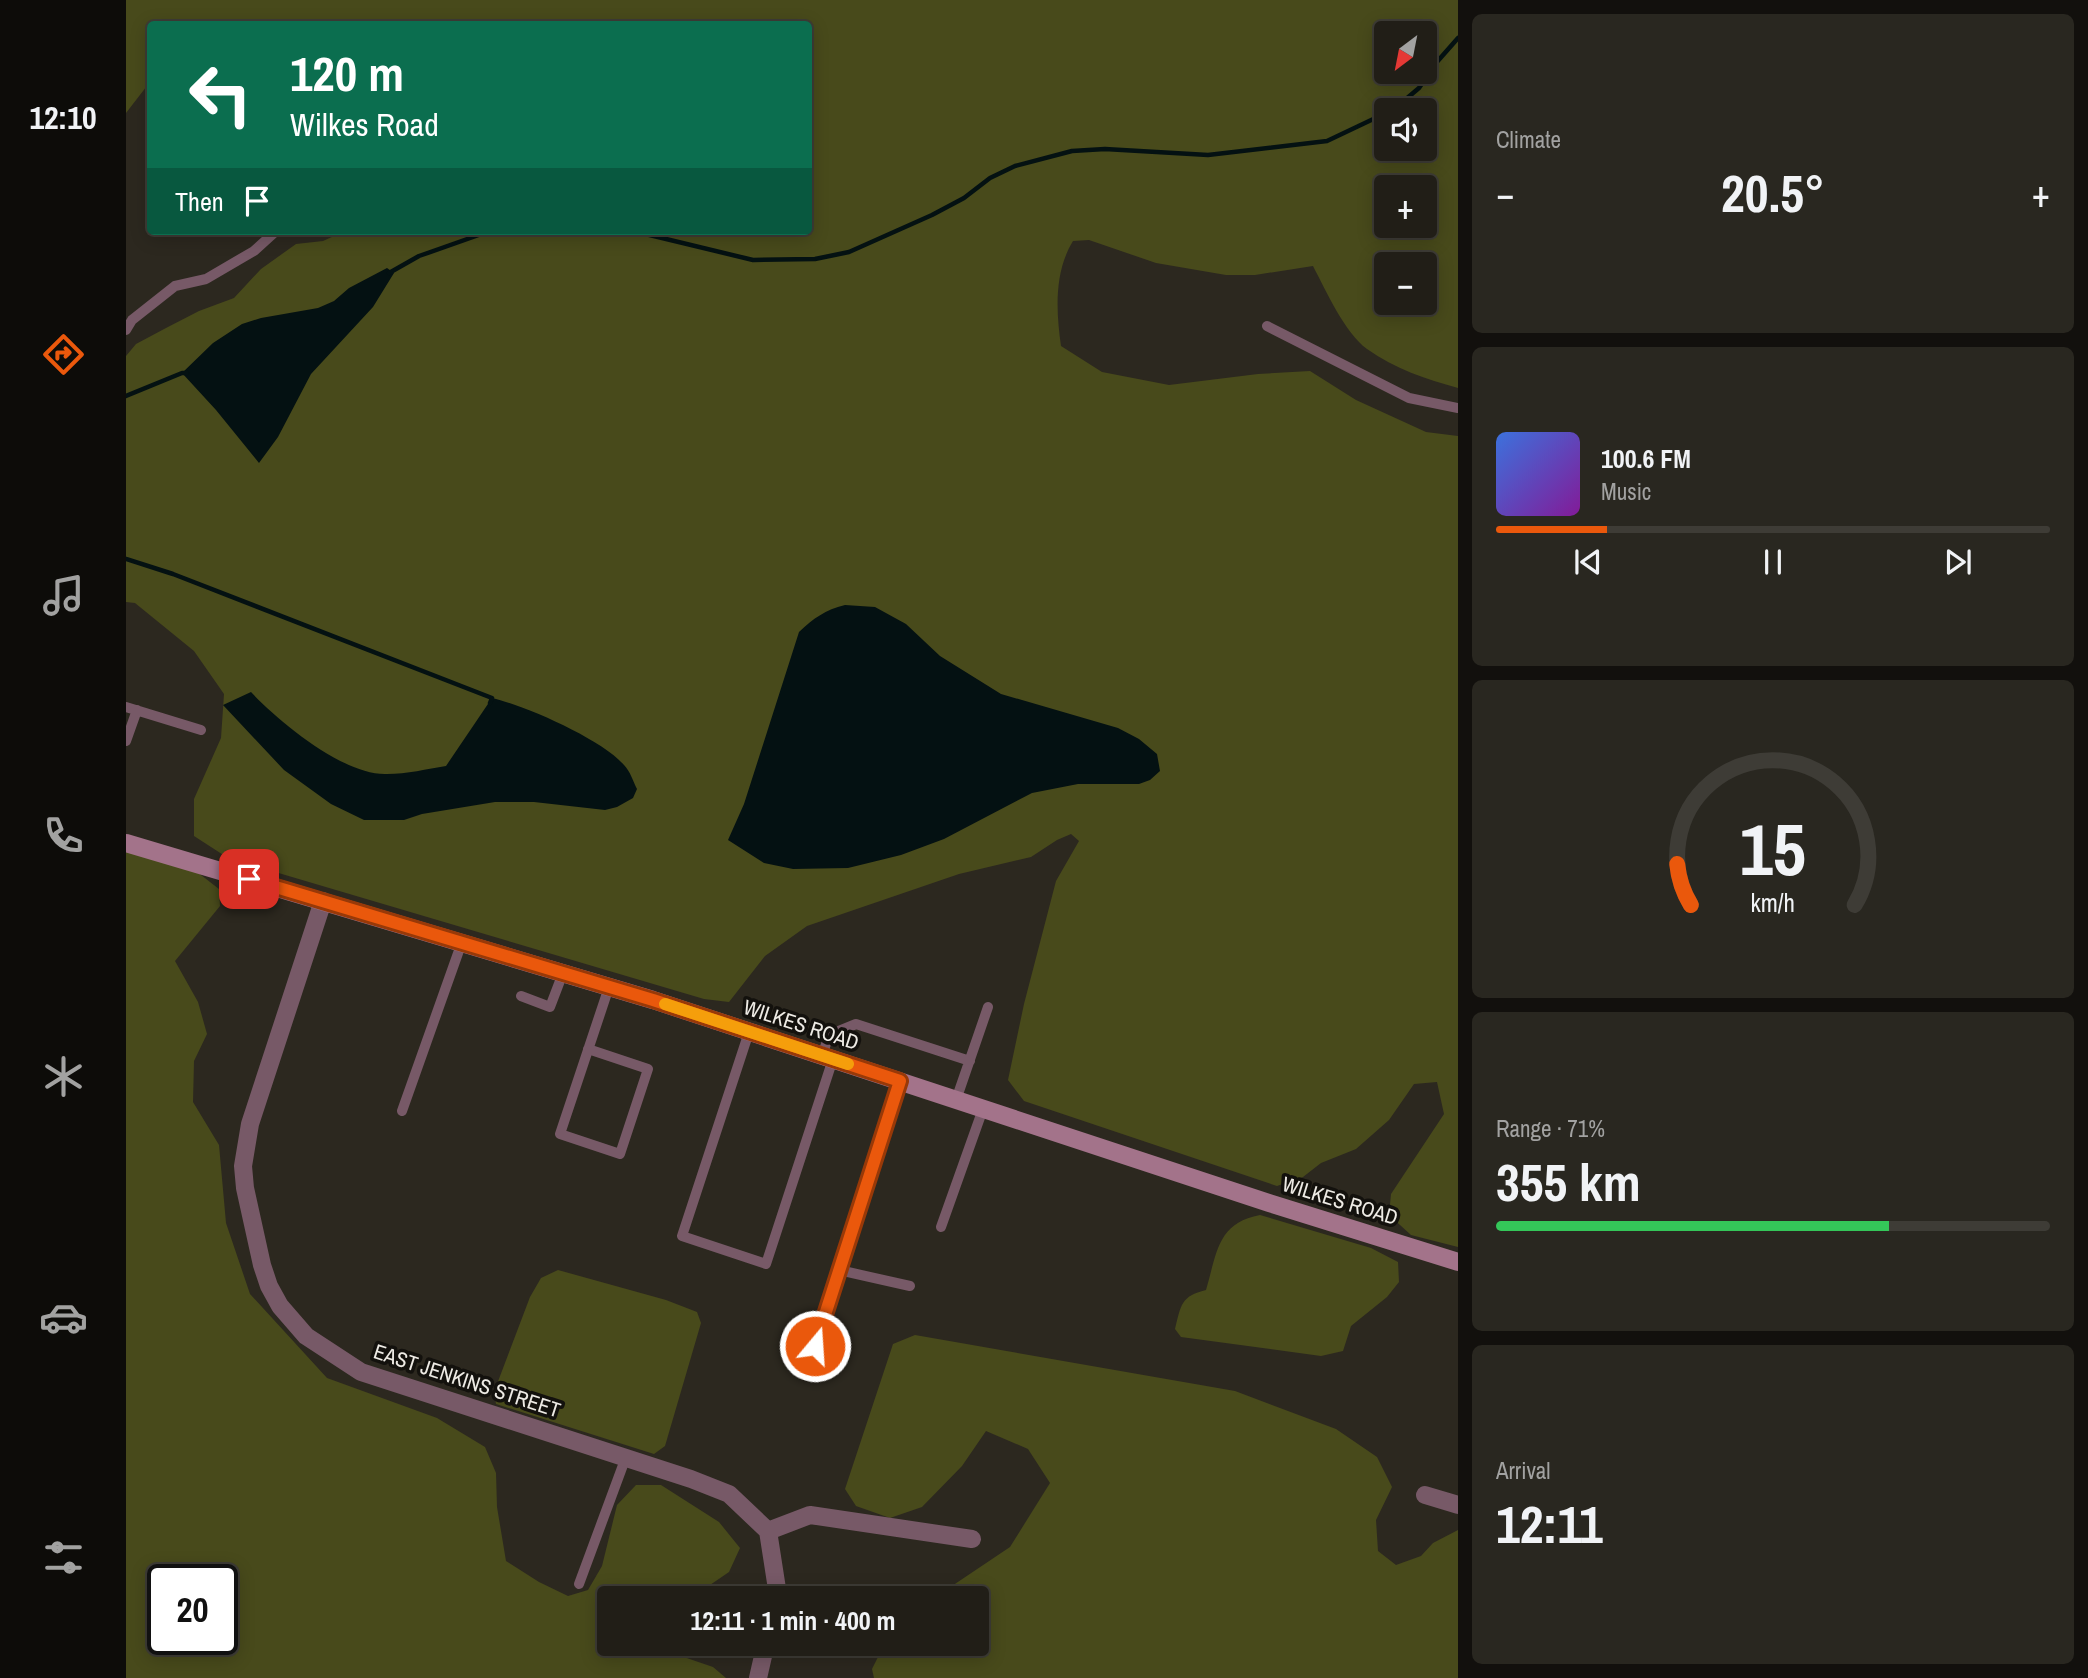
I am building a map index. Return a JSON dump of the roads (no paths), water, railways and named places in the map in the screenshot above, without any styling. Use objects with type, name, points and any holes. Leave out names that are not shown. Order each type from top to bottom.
[{"type":"street","name":"WILKES ROAD","points":[[126,843],[462,942],[749,1031],[1458,1262]]},
{"type":"street","name":"EAST JENKINS STREET","points":[[323,901],[250,1124],[243,1166],[244,1188],[262,1265],[279,1306],[306,1336],[361,1372],[691,1479],[729,1494],[768,1531]]},
{"type":"street","points":[[1425,1495],[1458,1505]]},
{"type":"street","points":[[777,1586],[768,1531],[810,1515],[972,1539]]},
{"type":"street","points":[[758,1678],[763,1656]]},
{"type":"lane","points":[[128,322],[175,286],[206,279],[254,251],[272,235]]},
{"type":"lane","points":[[1267,326],[1409,398],[1458,408]]},
{"type":"lane","points":[[126,707],[201,730]]},
{"type":"lane","points":[[126,741],[137,710]]},
{"type":"lane","points":[[402,1111],[462,942]]},
{"type":"lane","points":[[521,996],[550,1007],[563,973]]},
{"type":"lane","points":[[587,1049],[648,1069],[620,1154],[560,1134],[587,1049],[609,987]]},
{"type":"lane","points":[[957,1100],[988,1007]]},
{"type":"lane","points":[[749,1031],[682,1236],[766,1264],[828,1057],[829,1035],[856,1024],[970,1061]]},
{"type":"lane","points":[[807,1372],[900,1081]]},
{"type":"lane","points":[[942,1227],[983,1109]]},
{"type":"lane","points":[[839,1270],[910,1286]]},
{"type":"lane","points":[[579,1584],[626,1457]]},
{"type":"waterway","points":[[1407,98],[1419,88],[1458,38]]},
{"type":"waterway","points":[[650,235],[753,260],[815,259],[849,252],[932,215],[964,198],[990,178],[1015,166],[1072,151],[1105,149],[1208,155],[1327,141],[1374,119]]},
{"type":"waterway","points":[[389,273],[419,256],[479,235]]},
{"type":"waterway","points":[[126,396],[187,373]]},
{"type":"waterway","points":[[126,559],[173,574],[492,698],[490,703]]}]
